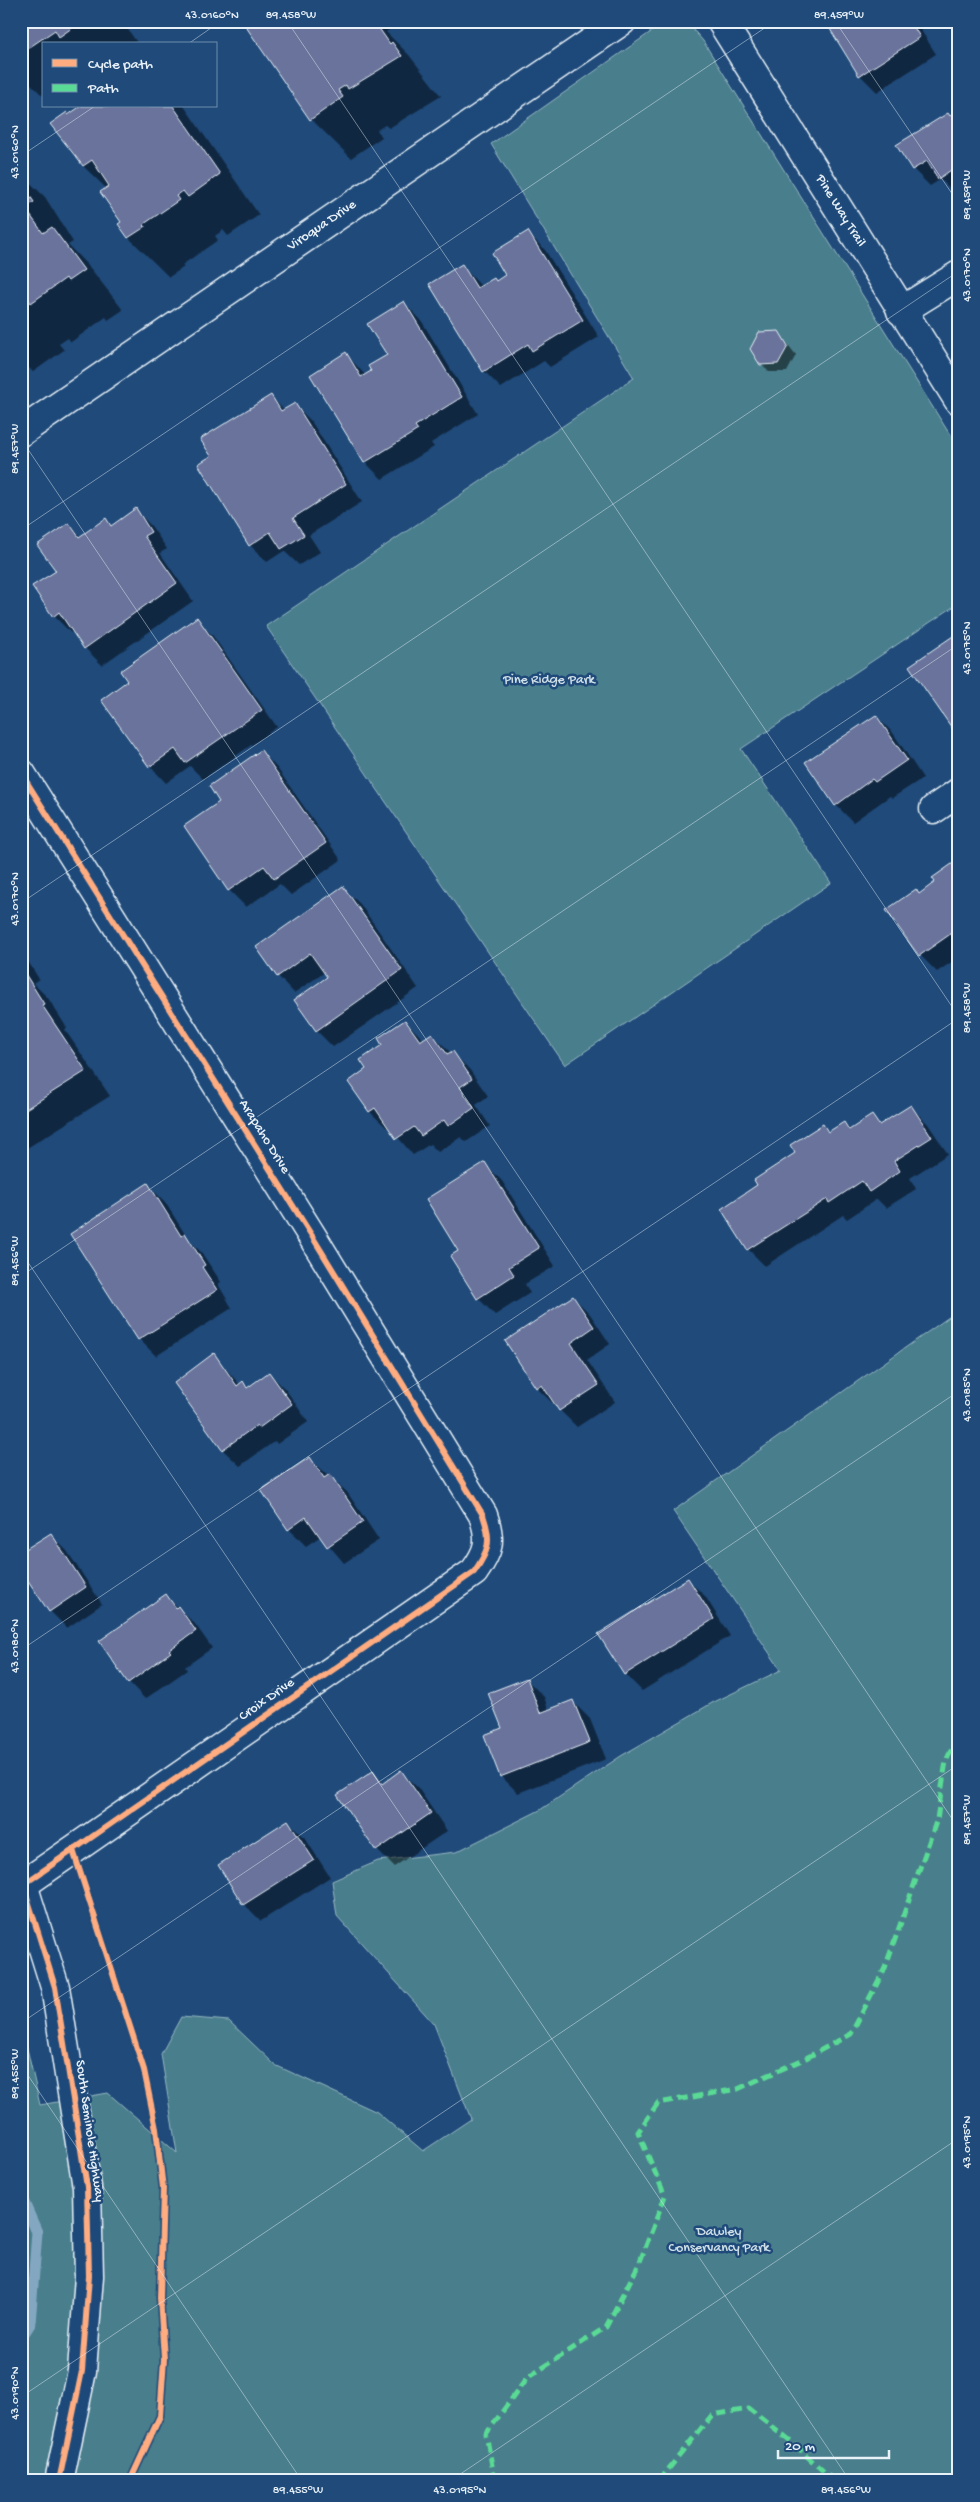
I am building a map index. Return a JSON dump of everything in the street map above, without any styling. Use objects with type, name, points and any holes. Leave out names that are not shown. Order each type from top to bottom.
[{"type":"street","name":"Viroqua Drive","points":[[21,432],[622,21]]},
{"type":"street","name":"Pine Way Trail","points":[[721,21],[959,401]]},
{"type":"street","points":[[901,311],[959,275]]},
{"type":"street","name":"Arapaho Drive","points":[[21,773],[312,1236],[483,1515]]},
{"type":"street","points":[[934,809],[959,792]]},
{"type":"street","name":"Croix Drive","points":[[23,1881],[474,1572],[487,1554],[489,1531],[483,1515]]},
{"type":"street","name":"South Seminole Highway","points":[[23,1881],[56,1987],[87,2187],[90,2276],[82,2370],[59,2481]]},
{"type":"green space","name":"Pine Ridge Park","points":[[673,23],[690,26],[703,41],[959,449],[959,603],[741,749],[831,883],[565,1065],[266,626],[634,378],[491,144],[658,27]]},
{"type":"green space","name":"Dawley Conservancy Park","points":[[959,1310],[959,2481],[21,2481],[21,2022],[40,2105],[108,2093],[177,2153],[161,2054],[181,2017],[229,2021],[275,2065],[377,2112],[423,2151],[471,2119],[434,2024],[337,1916],[332,1881],[378,1861],[456,1852],[540,1810],[621,1756],[712,1703],[781,1670],[673,1511]]},
{"type":"building","points":[[21,21],[82,21],[59,37],[55,30],[21,53]]},
{"type":"building","points":[[242,21],[374,21],[390,44],[392,42],[402,56],[348,89],[346,85],[338,90],[343,97],[310,120]]},
{"type":"building","points":[[825,21],[910,21],[920,37],[859,76]]},
{"type":"building","points":[[78,108],[174,108],[220,174],[188,197],[183,191],[176,196],[179,200],[144,224],[145,227],[128,238],[118,224],[121,222],[100,192],[109,186],[92,160],[83,166],[50,124],[67,112],[68,115]]},
{"type":"building","points":[[959,110],[959,176],[954,168],[938,179],[927,161],[912,170],[896,145],[948,113],[950,116]]},
{"type":"building","points":[[21,183],[34,202],[25,208],[43,233],[52,227],[84,270],[68,281],[66,278],[31,303],[28,299],[21,303]]},
{"type":"building","points":[[528,231],[583,320],[532,351],[528,344],[483,372],[429,284],[462,264],[477,288],[494,278],[496,281],[505,275],[492,253]]},
{"type":"building","points":[[404,301],[462,397],[415,426],[418,430],[364,463],[310,375],[346,352],[361,377],[371,371],[368,366],[387,355],[367,324]]},
{"type":"building","points":[[779,331],[788,346],[778,364],[760,365],[750,349],[759,332]]},
{"type":"building","points":[[271,395],[281,411],[295,403],[346,484],[293,518],[304,535],[281,549],[270,532],[249,546],[198,464],[211,456],[200,439]]},
{"type":"building","points":[[136,508],[151,532],[144,536],[177,583],[84,649],[59,612],[53,617],[32,586],[56,571],[37,545],[69,523],[79,537],[106,518],[111,526]]},
{"type":"building","points":[[197,617],[262,710],[185,763],[175,749],[149,767],[101,700],[127,681],[120,671]]},
{"type":"building","points":[[959,632],[959,728],[954,731],[909,666]]},
{"type":"building","points":[[876,715],[907,760],[875,782],[872,779],[835,806],[805,762]]},
{"type":"building","points":[[261,750],[326,843],[274,879],[264,866],[228,891],[184,826],[219,802],[209,786]]},
{"type":"building","points":[[959,859],[959,911],[957,913],[959,928],[919,956],[886,910],[916,889],[919,894],[935,882],[932,878]]},
{"type":"building","points":[[343,886],[402,970],[316,1031],[294,1000],[327,977],[310,953],[277,977],[256,947]]},
{"type":"building","points":[[24,972],[44,1004],[42,1005],[86,1071],[21,1112],[21,974]]},
{"type":"building","points":[[405,1020],[420,1041],[432,1033],[447,1054],[453,1051],[472,1079],[460,1087],[474,1108],[448,1126],[444,1120],[421,1136],[414,1127],[396,1139],[375,1108],[369,1112],[348,1082],[366,1069],[360,1060],[382,1045],[378,1038]]},
{"type":"building","points":[[911,1105],[932,1137],[894,1161],[900,1171],[869,1192],[862,1181],[829,1203],[827,1199],[747,1250],[721,1209],[757,1185],[754,1180],[795,1153],[790,1145],[823,1124],[828,1132],[844,1122],[849,1130],[872,1115],[879,1125]]},
{"type":"building","points":[[485,1162],[539,1248],[509,1267],[514,1275],[477,1299],[450,1256],[458,1251],[426,1199]]},
{"type":"building","points":[[148,1183],[181,1236],[185,1233],[205,1265],[202,1267],[217,1290],[138,1340],[70,1234]]},
{"type":"building","points":[[573,1296],[594,1327],[571,1343],[599,1385],[559,1411],[542,1385],[536,1388],[505,1341]]},
{"type":"building","points":[[214,1353],[237,1386],[243,1381],[247,1388],[269,1372],[292,1404],[259,1428],[257,1425],[222,1450],[174,1383]]},
{"type":"building","points":[[310,1457],[324,1478],[330,1474],[363,1522],[327,1547],[306,1517],[288,1530],[261,1490]]},
{"type":"building","points":[[51,1533],[86,1587],[49,1612],[21,1570],[21,1552]]},
{"type":"building","points":[[688,1578],[714,1619],[624,1675],[598,1634]]},
{"type":"building","points":[[166,1594],[176,1608],[178,1606],[196,1631],[128,1683],[99,1641]]},
{"type":"building","points":[[527,1678],[540,1713],[573,1700],[590,1742],[500,1777],[484,1735],[502,1728],[488,1693]]},
{"type":"building","points":[[401,1770],[431,1813],[376,1851],[337,1795],[373,1771],[382,1784]]},
{"type":"building","points":[[288,1820],[314,1860],[243,1905],[218,1865]]},
{"type":"waterway","points":[[21,2196],[37,2232],[30,2324],[21,2338]]},
{"type":"marked path","points":[[495,2481],[486,2434],[527,2378],[606,2327],[639,2264],[665,2196],[638,2132],[658,2103],[738,2089],[806,2058],[851,2034],[885,1968],[937,1819],[946,1761],[959,1734]]},
{"type":"marked path","points":[[659,2481],[712,2415],[749,2409],[796,2446],[834,2481]]},
{"type":"cycle path","points":[[21,773],[312,1236],[483,1515],[488,1532],[486,1552],[474,1572],[24,1884]]},
{"type":"cycle path","points":[[73,1850],[144,2070],[156,2129],[163,2188],[160,2298],[164,2359],[160,2416],[130,2481]]},
{"type":"cycle path","points":[[21,1878],[55,1987],[87,2187],[89,2276],[82,2371],[59,2481]]}]
